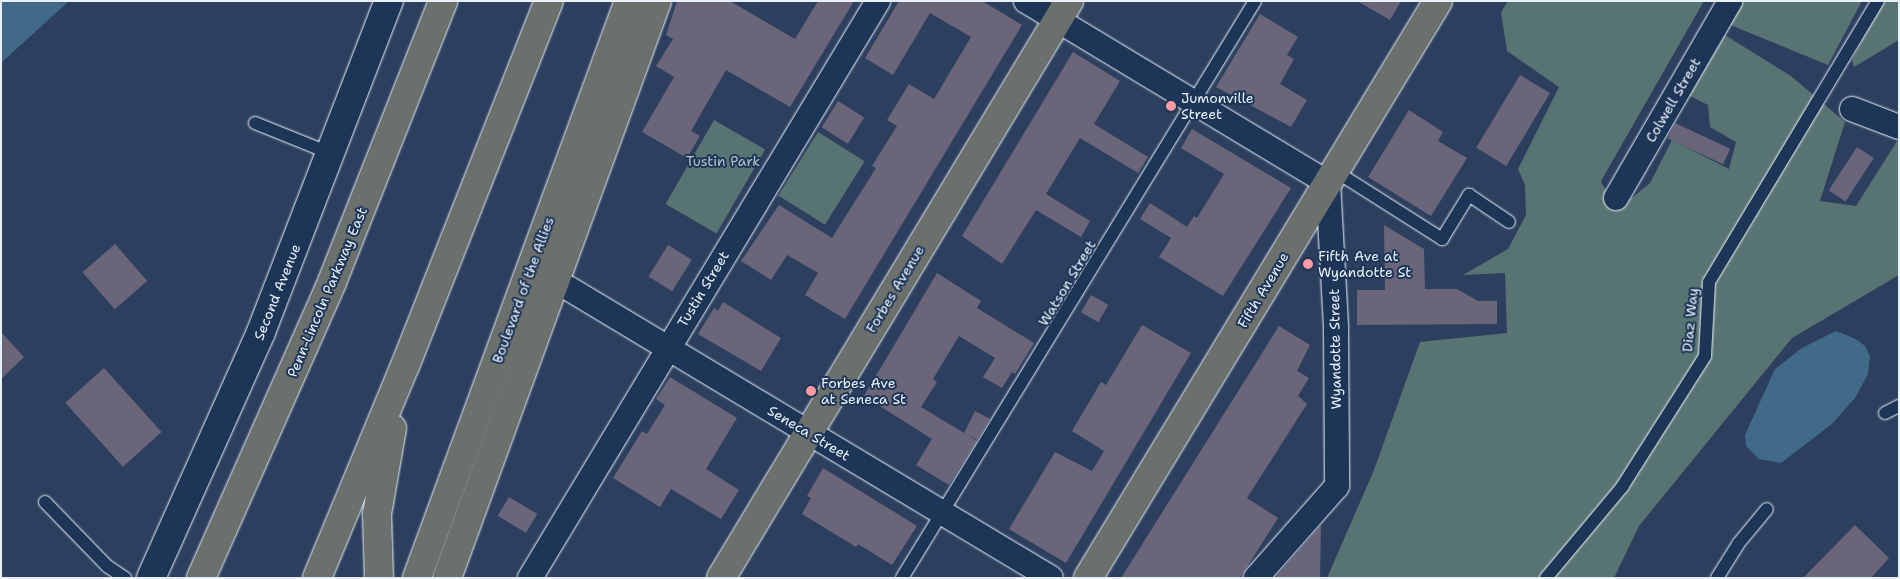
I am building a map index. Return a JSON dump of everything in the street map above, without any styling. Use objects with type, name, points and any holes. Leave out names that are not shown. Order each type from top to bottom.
[{"type":"main road","name":"Second Avenue","points":[[151,578],[260,332],[332,154],[389,1]]},
{"type":"main road","name":"Penn-Lincoln Parkway East","points":[[201,578],[324,300],[442,1]]},
{"type":"main road","points":[[317,578],[405,366],[549,1]]},
{"type":"main road","name":"Boulevard of the Allies","points":[[417,578],[629,1]]},
{"type":"main road","name":"Boulevard of the Allies","points":[[447,578],[656,1]]},
{"type":"main road","name":"Fifth Avenue","points":[[1088,578],[1438,1]]},
{"type":"main road","name":"Forbes Avenue","points":[[721,578],[1064,11]]},
{"type":"main road","points":[[379,578],[377,514],[405,366]]},
{"type":"street","name":"Tustin Street","points":[[530,578],[667,347],[878,1]]},
{"type":"street","points":[[1026,1],[1064,11],[1194,102],[1332,177]]},
{"type":"street","name":"Colwell Street","points":[[1616,198],[1730,1]]},
{"type":"street","points":[[1852,108],[1899,127]]},
{"type":"street","name":"Wyandotte Street","points":[[1256,578],[1337,486],[1336,327],[1332,177]]},
{"type":"street","name":"Seneca Street","points":[[568,288],[1051,578]]},
{"type":"lane","name":"Watson Street","points":[[902,578],[944,514],[1255,1]]},
{"type":"lane","name":"Diaz Way","points":[[1546,578],[1622,487],[1705,356],[1709,282],[1878,1]]},
{"type":"lane","points":[[255,123],[332,154]]},
{"type":"lane","points":[[1332,177],[1442,239],[1468,195],[1509,222]]},
{"type":"lane","points":[[1885,413],[1899,406]]},
{"type":"lane","points":[[45,502],[107,566],[125,578]]},
{"type":"lane","points":[[1717,578],[1738,544],[1767,509]]},
{"type":"green space","points":[[1508,1],[1704,1],[1601,181],[1616,211],[1650,183],[1672,140],[1729,169],[1736,142],[1710,127],[1708,105],[1686,94],[1725,35],[1791,76],[1845,122],[1820,201],[1856,206],[1899,138],[1899,275],[1792,338],[1639,526],[1614,578],[1327,578],[1374,470],[1420,342],[1507,333],[1505,273],[1463,275],[1508,249],[1526,215],[1525,185],[1518,169],[1559,87],[1507,51],[1501,12]]},
{"type":"green space","points":[[1741,1],[1862,1],[1828,65],[1728,24]]},
{"type":"green space","points":[[1882,1],[1899,1],[1899,40],[1854,67],[1852,60]]},
{"type":"green space","name":"Tustin Park","points":[[714,120],[765,150],[717,234],[666,204]]},
{"type":"green space","points":[[818,132],[865,161],[825,225],[778,196]]},
{"type":"water","points":[[1,1],[69,1],[1,63]]},
{"type":"water","points":[[1836,331],[1856,339],[1865,346],[1870,356],[1868,374],[1855,398],[1832,424],[1781,463],[1759,459],[1746,446],[1745,435],[1775,369],[1802,348]]},
{"type":"building","points":[[677,1],[730,1],[795,39],[818,1],[854,1],[790,107],[726,70],[691,131],[700,136],[687,158],[642,132],[674,77],[656,66],[673,39],[666,35]]},
{"type":"building","points":[[899,1],[982,1],[1022,25],[845,319],[805,295],[818,273],[787,255],[771,280],[741,261],[779,205],[832,238],[876,168],[872,166],[897,126],[887,120],[909,84],[934,99],[971,37],[930,13],[893,75],[865,58]]},
{"type":"building","points":[[1357,1],[1401,1],[1390,20]]},
{"type":"building","points":[[1260,14],[1298,37],[1287,55],[1294,59],[1280,84],[1307,100],[1291,127],[1216,87]]},
{"type":"building","points":[[1073,52],[1120,81],[1094,124],[1148,157],[1138,173],[1080,138],[1046,194],[1090,221],[1081,237],[1036,210],[1002,264],[962,236]]},
{"type":"building","points":[[1520,75],[1550,93],[1506,166],[1476,148]]},
{"type":"building","points":[[838,101],[864,117],[848,144],[822,127]]},
{"type":"building","points":[[1409,110],[1443,132],[1438,141],[1467,158],[1431,216],[1368,177]]},
{"type":"building","points":[[1675,123],[1730,149],[1723,164],[1668,138]]},
{"type":"building","points":[[1192,129],[1291,188],[1223,296],[1159,257],[1171,238],[1140,219],[1150,203],[1187,227],[1194,216],[1197,218],[1224,174],[1181,148]]},
{"type":"building","points":[[1857,147],[1874,158],[1845,202],[1829,191]]},
{"type":"building","points":[[1384,225],[1424,249],[1425,289],[1457,289],[1478,301],[1497,301],[1497,324],[1357,325],[1357,290],[1385,290]]},
{"type":"building","points":[[115,244],[147,281],[115,309],[83,272]]},
{"type":"building","points":[[668,245],[692,260],[672,291],[648,276]]},
{"type":"building","points":[[937,273],[981,301],[977,308],[1034,343],[1015,374],[1012,372],[1002,388],[983,377],[995,358],[959,336],[933,379],[937,382],[921,407],[964,433],[975,411],[990,419],[977,440],[966,434],[977,441],[949,485],[916,465],[932,439],[864,396]]},
{"type":"building","points":[[1091,295],[1108,305],[1098,322],[1081,312]]},
{"type":"building","points":[[723,302],[781,338],[761,371],[698,334],[714,308],[718,311]]},
{"type":"building","points":[[1142,325],[1191,353],[1066,563],[1009,529],[1055,452],[1092,471],[1104,451],[1072,431],[1101,382],[1106,385]]},
{"type":"building","points":[[1279,326],[1310,345],[1297,371],[1309,378],[1298,396],[1307,404],[1247,498],[1278,518],[1240,578],[1121,578]]},
{"type":"building","points":[[1,332],[24,357],[1,379]]},
{"type":"building","points":[[104,368],[162,432],[123,467],[65,403]]},
{"type":"building","points":[[670,377],[737,418],[706,469],[739,490],[721,519],[671,489],[660,507],[613,478],[642,431],[647,434],[665,405],[656,399]]},
{"type":"building","points":[[823,468],[917,526],[892,565],[858,544],[856,547],[802,514],[811,498],[807,496]]},
{"type":"building","points":[[509,497],[537,514],[526,533],[498,516]]},
{"type":"building","points":[[1321,525],[1320,578],[1275,578],[1280,572]]},
{"type":"building","points":[[1855,525],[1889,558],[1871,578],[1803,578]]},
{"type":"place","name":"Jumonville Street","points":[[1171,106]]},
{"type":"place","name":"Fifth Ave at Wyandotte St","points":[[1308,264]]},
{"type":"place","name":"Forbes Ave at Seneca St","points":[[811,391]]}]
